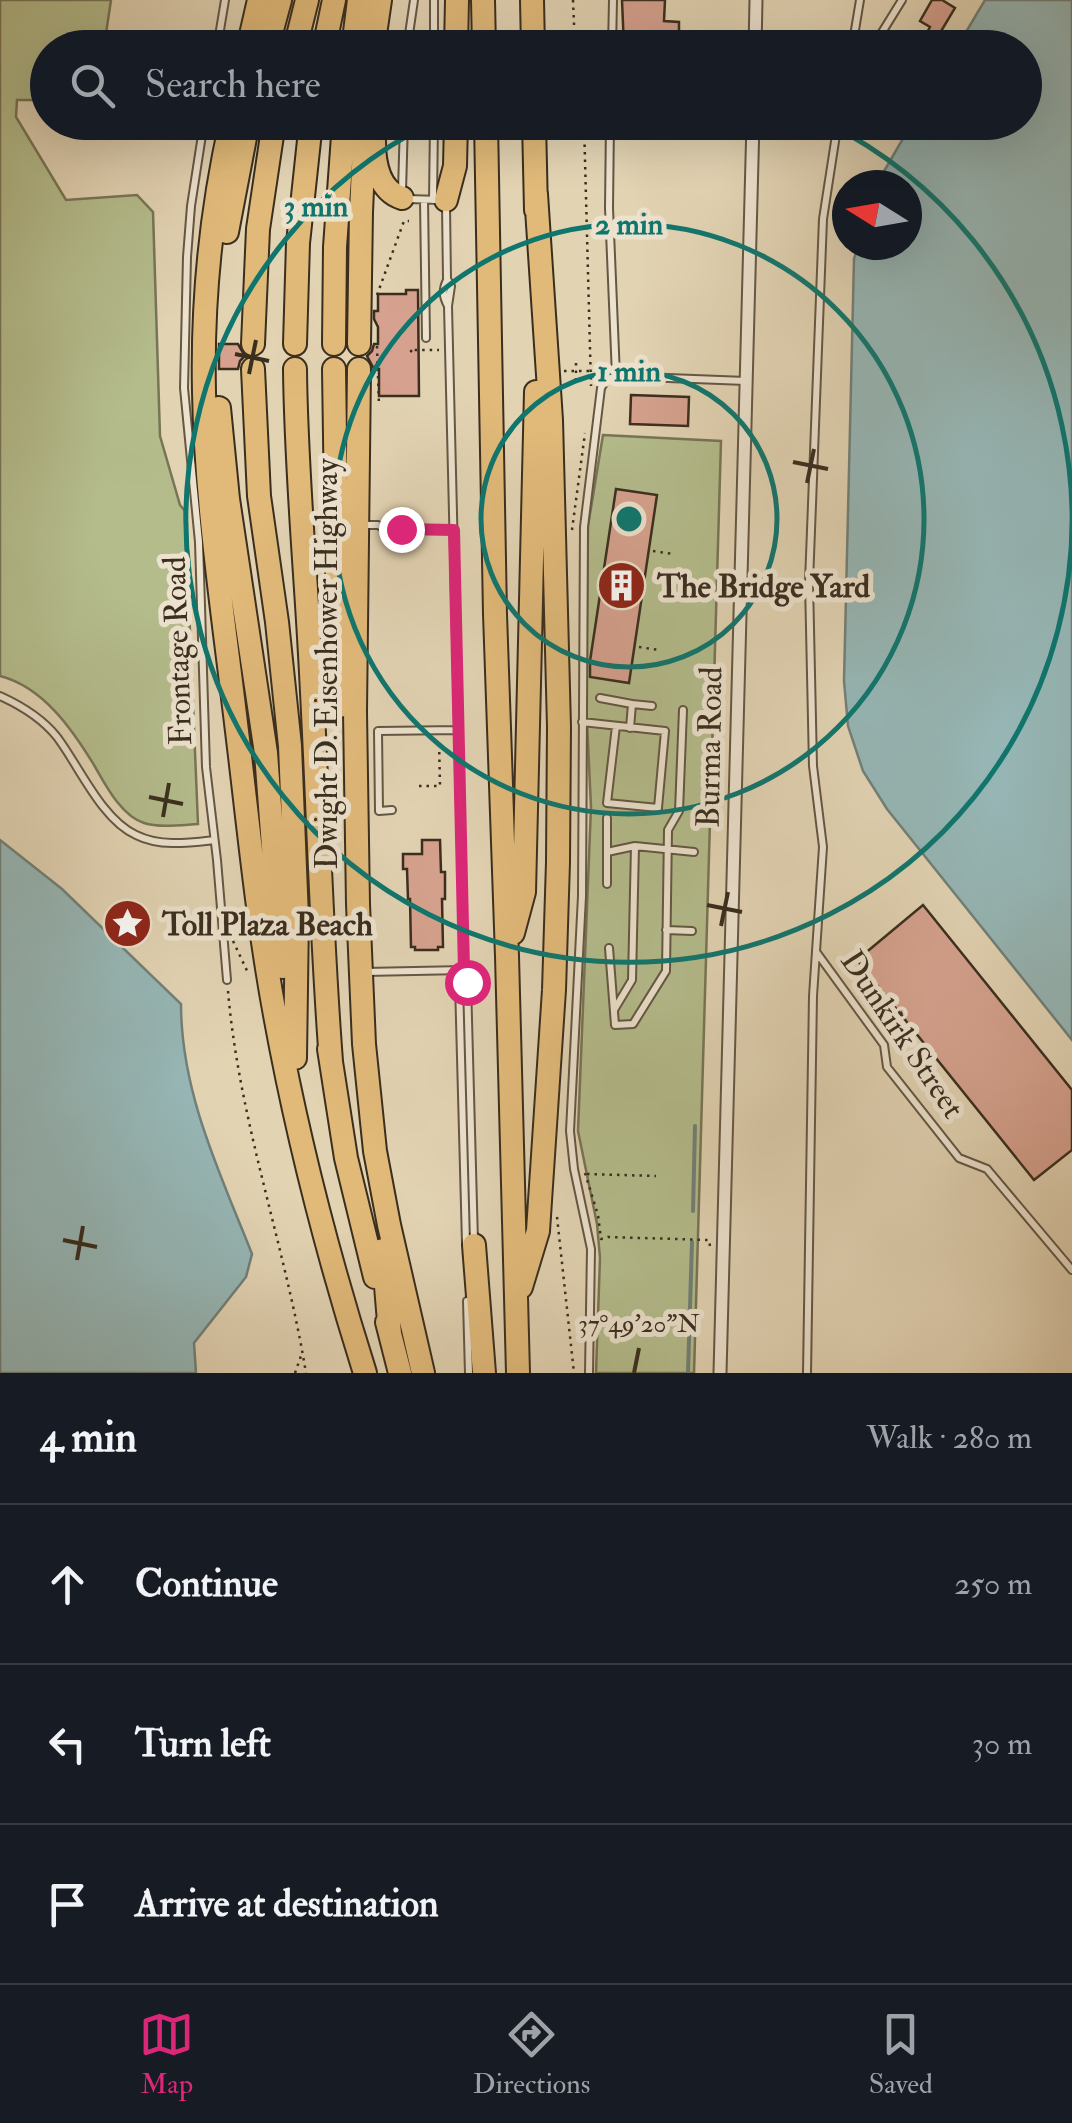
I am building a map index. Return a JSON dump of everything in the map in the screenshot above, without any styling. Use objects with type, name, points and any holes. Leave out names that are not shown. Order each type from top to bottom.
[{"type":"highway","points":[[252,30],[259,0]]},
{"type":"highway","points":[[272,30],[280,0]]},
{"type":"highway","points":[[287,30],[292,0]]},
{"type":"highway","points":[[300,30],[307,0]]},
{"type":"highway","points":[[328,30],[334,0]]},
{"type":"highway","points":[[356,30],[360,0]]},
{"type":"highway","points":[[376,30],[380,0]]},
{"type":"highway","points":[[380,0],[381,30]]},
{"type":"highway","points":[[457,30],[458,0]]},
{"type":"highway","points":[[483,0],[484,30]]},
{"type":"highway","points":[[532,0],[532,30]]},
{"type":"highway","points":[[228,140],[213,222],[204,326],[211,513],[260,924],[277,1027],[320,1219],[365,1373]]},
{"type":"highway","points":[[244,140],[222,271],[218,391],[228,499],[266,753],[279,948],[295,1065]]},
{"type":"highway","points":[[253,344],[260,203],[271,140]]},
{"type":"highway","points":[[296,344],[298,243],[309,140]]},
{"type":"highway","points":[[334,344],[334,247],[343,140]]},
{"type":"highway","points":[[359,344],[365,140]]},
{"type":"highway","points":[[374,140],[377,170],[389,192],[426,200],[455,166],[456,140]]},
{"type":"highway","points":[[486,140],[494,614],[518,1373]]},
{"type":"highway","points":[[507,956],[524,892],[538,313],[534,140]]},
{"type":"highway","points":[[516,1306],[538,1231],[558,862],[560,727],[552,432],[536,194]]},
{"type":"highway","name":"Dwight D. Eisenhower Highway","points":[[253,369],[259,496],[290,746],[296,904],[295,1065],[329,1219],[377,1373]]},
{"type":"highway","name":"Dwight D. Eisenhower Highway","points":[[296,369],[297,477],[331,1061]]},
{"type":"highway","name":"Dwight D. Eisenhower Highway","points":[[334,369],[344,904],[350,1020],[357,1100],[382,1238],[390,1334]]},
{"type":"highway","name":"Dwight D. Eisenhower Highway","points":[[359,369],[354,698],[364,1044],[375,1150],[423,1373]]},
{"type":"highway","name":"Dwight D. Eisenhower Highway","points":[[296,904],[326,1031],[349,1171],[400,1373]]},
{"type":"highway","points":[[474,1244],[481,1373]]},
{"type":"street","points":[[755,30],[756,0]]},
{"type":"street","name":"Burma Road","points":[[720,1373],[753,140]]},
{"type":"lane","points":[[219,30],[224,0]]},
{"type":"lane","points":[[410,30],[414,0]]},
{"type":"lane","points":[[434,0],[434,30]]},
{"type":"lane","points":[[612,30],[613,0]]},
{"type":"lane","points":[[855,30],[860,0]]},
{"type":"lane","points":[[883,30],[902,0]]},
{"type":"lane","name":"Frontage Road","points":[[201,140],[189,223],[184,388],[198,542],[204,750],[226,980]]},
{"type":"lane","points":[[409,140],[451,286],[448,306],[458,730],[474,1244]]},
{"type":"lane","points":[[426,338],[426,200],[432,140]]},
{"type":"lane","points":[[610,140],[608,208],[616,376]]},
{"type":"lane","points":[[808,1373],[813,996],[823,847],[813,766],[809,582],[823,219],[835,140]]},
{"type":"lane","points":[[589,1373],[590,1249],[570,1131],[582,896],[584,527],[601,388],[606,380],[616,376],[746,381]]},
{"type":"lane","points":[[358,525],[454,530]]},
{"type":"lane","points":[[0,696],[22,706],[50,729],[104,807],[129,831],[164,842],[214,840]]},
{"type":"lane","points":[[600,698],[652,706]]},
{"type":"lane","points":[[630,728],[632,704]]},
{"type":"lane","points":[[609,948],[615,1025],[634,1024],[666,971],[668,830],[679,811],[683,710]]},
{"type":"lane","points":[[582,722],[664,731],[658,808],[608,803],[616,726]]},
{"type":"lane","points":[[392,810],[379,811],[378,731],[458,730]]},
{"type":"lane","points":[[607,818],[607,884]]},
{"type":"lane","points":[[614,1011],[632,980],[635,846]]},
{"type":"lane","points":[[607,852],[635,846],[694,852]]},
{"type":"lane","points":[[666,930],[692,931]]},
{"type":"lane","name":"Dunkirk Street","points":[[816,952],[884,1045],[887,1067],[959,1158],[987,1168],[1072,1270]]},
{"type":"lane","points":[[360,972],[464,970]]},
{"type":"lane","points":[[464,970],[459,983],[466,1269]]},
{"type":"lane","points":[[467,1289],[469,1373]]},
{"type":"path","points":[[573,0],[574,30]]},
{"type":"path","points":[[378,293],[404,222],[409,222]]},
{"type":"path","points":[[419,352],[410,350],[442,350]]},
{"type":"path","points":[[576,363],[576,383]]},
{"type":"path","points":[[563,371],[592,371]]},
{"type":"path","points":[[653,551],[672,554]]},
{"type":"path","points":[[639,647],[659,650]]},
{"type":"path","points":[[419,786],[440,786],[439,740]]},
{"type":"path","points":[[222,930],[233,940],[253,984]]},
{"type":"path","points":[[226,980],[242,1090],[306,1373]]},
{"type":"path","points":[[583,1165],[601,1238],[709,1240],[711,1252],[723,1252]]},
{"type":"path","points":[[586,1174],[656,1176]]},
{"type":"path","points":[[296,1373],[302,1351]]},
{"type":"green space","points":[[0,0],[111,0],[107,30],[30,30],[30,100],[17,100],[16,117],[66,200],[137,195],[153,212],[160,436],[185,511],[198,824],[150,825],[128,814],[55,711],[30,689],[0,676]]},
{"type":"green space","points":[[603,435],[721,441],[694,1373],[596,1373],[600,1258],[578,1131],[591,807],[586,701],[588,526]]},
{"type":"water","points":[[985,0],[1072,0],[1072,1040],[887,809],[863,771],[848,726],[844,681],[854,260],[922,260],[922,170],[885,170],[902,140],[1042,140],[1042,30],[967,30]]},
{"type":"water","points":[[0,840],[62,889],[181,1004],[195,1101],[252,1254],[246,1277],[194,1343],[196,1373],[0,1373]]},
{"type":"building","points":[[622,0],[665,0],[664,21],[679,22],[679,30],[623,30]]},
{"type":"building","points":[[932,0],[942,0],[955,8],[942,30],[928,30],[930,27],[920,21]]},
{"type":"building","points":[[406,290],[418,290],[419,396],[379,396],[379,369],[374,369],[367,356],[378,344],[374,311],[378,311],[378,294],[406,294]]},
{"type":"building","points":[[219,344],[238,344],[245,356],[238,369],[219,369]]},
{"type":"building","points":[[631,395],[689,397],[688,426],[630,424]]},
{"type":"building","name":"The Bridge Yard","points":[[616,489],[657,495],[629,683],[590,677]]},
{"type":"building","points":[[422,840],[440,840],[441,872],[445,872],[443,947],[438,950],[411,947],[410,899],[403,854],[422,854]]},
{"type":"building","points":[[923,905],[1072,1090],[1072,1150],[1034,1180],[857,960]]},
{"type":"waterway","points":[[693,1211],[695,1126]]},
{"type":"waterway","points":[[688,1373],[692,1242]]},
{"type":"place","name":"The Bridge Yard","points":[[622,586]]},
{"type":"place","name":"Toll Plaza Beach","points":[[127,924]]},
{"type":"route","points":[[401,529],[454,530],[467,982]]}]
